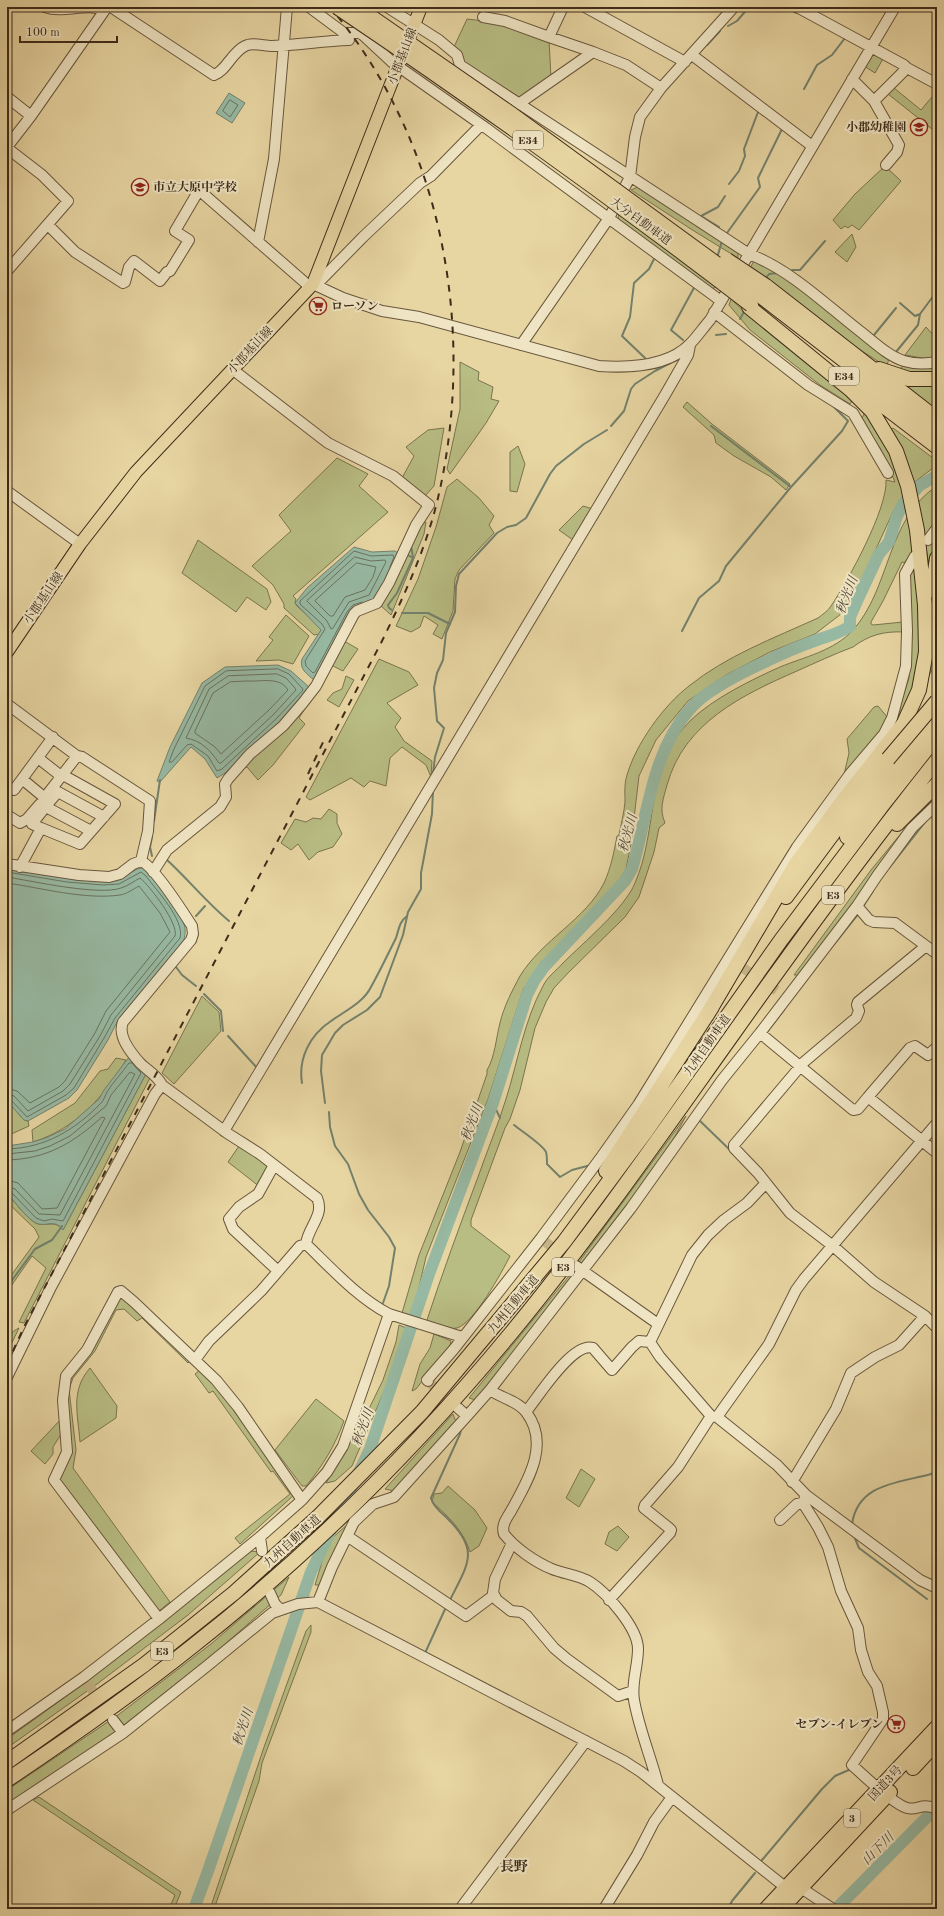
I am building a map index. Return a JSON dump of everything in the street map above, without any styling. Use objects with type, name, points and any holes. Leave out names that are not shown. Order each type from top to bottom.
[{"type":"highway","name":"大分自動車道","points":[[337,7],[518,133],[716,278],[756,298],[936,449]]},
{"type":"highway","name":"大分自動車道","points":[[357,7],[621,192],[756,298],[937,432]]},
{"type":"highway","points":[[756,298],[832,338],[868,363],[891,374],[909,379],[937,379]]},
{"type":"highway","points":[[707,1015],[792,870],[845,798],[897,734],[915,702],[923,677],[927,638],[923,574],[917,530],[902,466],[896,451],[881,424],[861,399],[756,298]]},
{"type":"highway","points":[[832,338],[937,419]]},
{"type":"highway","points":[[937,558],[934,578],[937,593]]},
{"type":"highway","points":[[520,1295],[596,1186],[707,1015],[788,894],[888,759],[937,701]]},
{"type":"highway","points":[[781,940],[864,811],[937,715]]},
{"type":"highway","name":"九州自動車道","points":[[7,1762],[99,1699],[180,1637],[234,1593],[308,1528],[422,1412],[520,1295],[595,1202],[781,940],[871,819],[937,736]]},
{"type":"highway","name":"九州自動車道","points":[[7,1780],[71,1737],[154,1676],[246,1603],[292,1562],[373,1484],[433,1423],[473,1378],[547,1289],[633,1174],[846,877],[937,760]]},
{"type":"highway","points":[[733,1034],[765,995],[886,837],[911,808],[937,784]]},
{"type":"highway","name":"国道3号","points":[[781,1909],[884,1792],[937,1727]]},
{"type":"highway","name":"国道3号","points":[[766,1909],[785,1887],[937,1742]]},
{"type":"main road","name":"小郡基山線","points":[[7,652],[80,544],[136,472],[313,285],[421,7]]},
{"type":"street","points":[[45,7],[65,9],[98,7],[107,8],[214,75],[219,73],[233,55],[243,46],[248,44],[262,46],[349,40]]},
{"type":"street","points":[[258,242],[274,159],[287,7]]},
{"type":"street","points":[[309,7],[344,33],[359,33],[363,35],[398,66],[484,126],[721,301]]},
{"type":"street","points":[[387,7],[421,28],[457,55],[460,65],[749,254],[764,260],[786,273],[881,348],[897,358],[917,363],[937,362]]},
{"type":"street","points":[[549,36],[563,7]]},
{"type":"street","points":[[585,7],[688,58],[812,146]]},
{"type":"street","points":[[521,345],[609,218],[630,177],[635,137],[640,117],[661,88],[734,7]]},
{"type":"street","points":[[797,7],[937,84]]},
{"type":"street","points":[[48,225],[75,252],[123,282],[125,282],[129,267],[134,261],[159,281],[167,272],[170,271],[189,240],[175,232],[199,190],[258,242],[313,285],[343,298],[382,311],[419,317],[593,365],[620,368],[651,364],[681,352],[690,345],[714,312],[895,7]]},
{"type":"street","points":[[7,271],[68,201],[42,175],[7,147],[31,116],[107,8]]},
{"type":"street","points":[[484,17],[505,21],[594,52],[626,65],[661,88]]},
{"type":"street","points":[[313,285],[420,183],[431,176],[484,126],[594,52]]},
{"type":"street","points":[[874,101],[907,68]]},
{"type":"street","points":[[852,79],[874,101],[899,146],[897,152],[886,165]]},
{"type":"street","points":[[7,97],[31,116]]},
{"type":"street","points":[[714,312],[808,385],[856,411],[888,473]]},
{"type":"street","points":[[224,1131],[661,402],[688,354],[690,345]]},
{"type":"street","points":[[892,367],[897,358]]},
{"type":"street","points":[[153,872],[167,850],[220,807],[226,797],[225,784],[228,779],[250,754],[283,726],[316,686],[354,614],[357,611],[375,605],[384,593],[416,524],[429,505],[387,472],[328,443],[232,369]]},
{"type":"street","points":[[7,491],[80,544]]},
{"type":"street","points":[[928,540],[937,528]]},
{"type":"street","points":[[428,1381],[427,1380],[462,1337],[543,1240],[638,1105],[730,959],[797,847],[850,774],[886,735],[897,702],[906,666],[907,631],[905,574],[908,566],[915,556]]},
{"type":"street","points":[[7,704],[77,756],[82,757],[150,801],[148,831],[141,861]]},
{"type":"street","points":[[14,790],[53,737]]},
{"type":"street","points":[[38,758],[62,776],[116,804],[80,844],[32,824],[62,776],[77,756]]},
{"type":"street","points":[[22,779],[47,800],[91,831]]},
{"type":"street","points":[[7,815],[20,823],[27,819],[58,792],[104,817]]},
{"type":"street","points":[[316,1602],[354,1522],[373,1504],[394,1497],[490,1390],[580,1269],[631,1208],[717,1086],[764,1036],[783,995],[860,909],[877,876],[912,828],[937,804]]},
{"type":"street","points":[[20,867],[41,828]]},
{"type":"street","points":[[7,864],[79,875],[109,877],[120,874],[133,864],[141,861],[146,863],[192,926],[193,934],[191,940],[123,1022],[120,1028],[125,1042],[140,1063],[159,1078],[162,1085],[224,1131],[274,1165],[317,1198],[320,1205],[320,1213],[307,1236],[306,1244]]},
{"type":"street","points":[[860,909],[869,920],[874,922],[894,923],[900,926],[937,954],[937,960]]},
{"type":"street","points":[[926,946],[858,1002],[857,1005],[859,1011],[856,1018],[800,1067],[734,1145],[734,1148],[758,1174],[790,1213],[833,1246],[874,1282],[925,1316],[937,1328]]},
{"type":"street","points":[[764,1036],[853,1110],[858,1109],[910,1048],[916,1046],[928,1055],[937,1047]]},
{"type":"street","points":[[7,1377],[50,1289],[155,1094],[162,1085]]},
{"type":"street","points":[[868,1097],[937,1154]]},
{"type":"street","points":[[609,1600],[670,1533],[671,1530],[669,1528],[644,1508],[645,1505],[678,1467],[714,1416],[769,1344],[796,1290],[937,1123]]},
{"type":"street","points":[[274,1165],[258,1194],[239,1207],[229,1219],[233,1229],[278,1271]]},
{"type":"street","points":[[650,1342],[692,1255],[708,1235],[724,1220],[747,1203],[765,1184]]},
{"type":"street","points":[[306,1244],[346,1282],[381,1310],[406,1320],[462,1337]]},
{"type":"street","points":[[195,1360],[209,1341],[248,1305],[300,1246],[306,1244]]},
{"type":"street","points":[[580,1269],[658,1324]]},
{"type":"street","points":[[159,1619],[54,1480],[67,1452],[63,1400],[66,1376],[87,1350],[118,1292],[121,1291],[216,1380],[238,1407],[302,1500]]},
{"type":"street","points":[[7,1731],[85,1680],[260,1537],[302,1500],[328,1472],[343,1446],[389,1314]]},
{"type":"street","points":[[792,1482],[836,1408],[851,1373],[875,1357],[899,1346],[925,1316]]},
{"type":"street","points":[[526,1412],[564,1363],[576,1352],[590,1346],[594,1348],[612,1370],[639,1341],[650,1342]]},
{"type":"street","points":[[650,1342],[660,1357],[714,1416],[777,1465],[804,1499],[828,1547],[841,1591],[858,1628],[865,1664],[876,1686],[883,1712],[883,1719],[854,1767],[906,1808],[914,1809],[932,1807]]},
{"type":"street","points":[[490,1390],[515,1403],[526,1412],[535,1430],[537,1441],[537,1456],[528,1480],[503,1525],[504,1534],[512,1543],[552,1569],[589,1581],[609,1600],[628,1622],[638,1642],[633,1691],[638,1719],[658,1785]]},
{"type":"street","points":[[458,1408],[467,1416]]},
{"type":"street","points":[[780,1520],[804,1499]]},
{"type":"street","points":[[804,1499],[847,1525],[920,1580],[937,1588]]},
{"type":"street","points":[[347,1536],[466,1616],[494,1595]]},
{"type":"street","points":[[260,1537],[262,1551]]},
{"type":"street","points":[[512,1543],[495,1579],[494,1595],[496,1600],[511,1611],[521,1612],[527,1616],[554,1648],[618,1696],[633,1691]]},
{"type":"street","points":[[270,1593],[275,1604],[280,1609]]},
{"type":"street","points":[[7,1810],[123,1733],[207,1666],[261,1620],[280,1609],[316,1602],[624,1761],[658,1785],[785,1887],[801,1888],[831,1907]]},
{"type":"street","points":[[113,1720],[123,1733]]},
{"type":"street","points":[[460,1909],[586,1741]]},
{"type":"street","points":[[604,1909],[637,1855],[654,1822],[672,1797]]},
{"type":"green space","points":[[467,19],[493,22],[549,40],[551,78],[521,98],[464,63],[462,54],[454,47]]},
{"type":"green space","points":[[872,53],[884,57],[875,73],[864,66]]},
{"type":"green space","points":[[894,88],[921,110],[937,91],[937,133],[888,94]]},
{"type":"green space","points":[[885,166],[901,181],[859,230],[852,225],[848,228],[845,226],[841,229],[833,220],[855,194]]},
{"type":"green space","points":[[638,187],[738,253],[738,258],[631,190]]},
{"type":"green space","points":[[619,213],[716,287],[712,289],[618,219]]},
{"type":"green space","points":[[852,234],[856,247],[847,262],[835,252]]},
{"type":"green space","points":[[754,261],[784,276],[889,357],[887,367],[854,346],[750,268]]},
{"type":"green space","points":[[731,299],[748,315],[854,398],[850,404],[820,385],[750,330],[729,305]]},
{"type":"green space","points":[[926,327],[937,339],[937,357],[928,359],[905,355]]},
{"type":"green space","points":[[460,362],[479,372],[478,380],[493,387],[491,399],[499,401],[486,423],[450,474],[447,469],[460,409]]},
{"type":"green space","points":[[903,366],[937,366],[937,375],[896,372]]},
{"type":"green space","points":[[901,383],[937,384],[937,413]]},
{"type":"green space","points":[[687,402],[712,424],[790,484],[786,490],[771,477],[734,456],[716,443],[714,435],[683,407]]},
{"type":"green space","points":[[866,410],[888,450],[905,494],[893,512],[853,599],[841,614],[815,634],[770,652],[726,675],[688,701],[656,740],[639,776],[631,844],[626,869],[613,891],[541,962],[523,990],[488,1099],[426,1257],[412,1317],[402,1313],[419,1255],[460,1152],[487,1074],[487,1070],[494,1053],[500,1023],[511,993],[529,963],[586,908],[604,883],[610,866],[617,836],[619,835],[625,806],[625,786],[627,775],[631,763],[644,738],[660,715],[679,694],[703,675],[768,640],[818,618],[830,608],[866,544],[881,508],[886,480],[895,482],[880,448],[861,420]]},
{"type":"green space","points":[[444,428],[434,486],[424,497],[402,478],[414,456],[406,447],[428,430]]},
{"type":"green space","points":[[893,428],[937,461],[937,465],[912,484],[890,430]]},
{"type":"green space","points":[[518,446],[525,464],[517,492],[510,491],[510,452]]},
{"type":"green space","points":[[337,458],[368,474],[359,486],[388,512],[293,596],[296,599],[295,603],[297,606],[320,627],[321,630],[319,634],[314,635],[284,608],[284,604],[273,585],[252,566],[291,531],[279,515]]},
{"type":"green space","points":[[457,479],[479,498],[494,516],[489,525],[494,533],[459,570],[455,579],[453,611],[442,639],[433,634],[438,625],[424,616],[420,627],[411,632],[396,626],[418,579],[436,527],[447,487]]},
{"type":"green space","points":[[937,486],[937,543],[929,564],[921,523],[915,550],[904,563],[902,562],[871,622],[873,625],[903,622],[904,632],[883,633],[865,639],[853,647],[776,680],[736,701],[701,728],[687,744],[675,763],[662,804],[662,813],[665,823],[659,828],[654,852],[639,897],[625,917],[554,988],[546,1002],[535,1028],[520,1090],[471,1220],[471,1226],[510,1256],[487,1296],[464,1324],[457,1328],[446,1328],[426,1323],[503,1109],[526,1027],[536,999],[549,977],[603,925],[630,893],[642,862],[659,777],[666,757],[676,738],[691,720],[722,697],[769,672],[828,648],[837,643],[853,630],[865,613],[875,594],[898,535],[908,517],[920,500]]},
{"type":"green space","points":[[583,506],[593,509],[573,540],[559,530]]},
{"type":"green space","points":[[426,522],[424,534],[391,615],[380,605],[420,525]]},
{"type":"green space","points":[[198,540],[267,589],[271,602],[266,610],[247,597],[236,612],[182,573]]},
{"type":"green space","points":[[916,561],[923,644],[917,676],[906,709],[891,734],[909,678],[911,638],[908,573]]},
{"type":"green space","points":[[286,615],[309,636],[293,664],[279,660],[256,661],[273,640],[269,637]]},
{"type":"green space","points":[[344,641],[358,649],[343,671],[331,665]]},
{"type":"green space","points":[[937,646],[937,664],[928,676],[930,648]]},
{"type":"green space","points":[[379,659],[409,672],[418,685],[387,703],[401,718],[395,727],[404,741],[432,761],[431,777],[426,765],[402,747],[390,758],[386,786],[370,781],[364,787],[351,778],[310,800],[306,797]]},
{"type":"green space","points":[[346,676],[354,680],[339,707],[327,700],[333,693],[342,689]]},
{"type":"green space","points":[[314,695],[299,718],[305,724],[273,765],[258,780],[247,767],[239,770]]},
{"type":"green space","points":[[878,706],[888,718],[883,731],[843,779],[849,753],[847,739],[874,707]]},
{"type":"green space","points":[[931,797],[928,806],[911,824],[799,975],[794,975],[871,870]]},
{"type":"green space","points":[[329,809],[337,814],[337,823],[342,834],[333,847],[318,852],[309,860],[298,844],[291,850],[281,843],[295,819],[306,822],[313,818],[321,819]]},
{"type":"green space","points":[[202,996],[219,1012],[221,1031],[174,1084],[162,1073]]},
{"type":"green space","points":[[116,1058],[126,1060],[98,1099],[75,1120],[62,1129],[33,1142],[32,1130],[75,1103],[100,1071],[108,1069]]},
{"type":"green space","points":[[147,1072],[151,1076],[24,1323],[19,1322],[46,1268],[32,1256],[7,1292],[7,1281],[39,1237],[35,1229],[7,1202],[7,1193],[23,1212],[34,1222],[42,1225],[56,1225],[63,1230]]},
{"type":"green space","points":[[11,1105],[24,1120],[28,1121],[29,1126],[7,1136],[7,1106]]},
{"type":"green space","points":[[686,1116],[667,1151],[584,1263],[579,1262]]},
{"type":"green space","points":[[239,1146],[269,1163],[270,1167],[260,1187],[228,1162]]},
{"type":"green space","points":[[573,1271],[573,1278],[476,1400],[469,1398]]},
{"type":"green space","points":[[124,1298],[190,1361],[188,1363],[142,1318],[137,1321],[124,1309],[116,1310],[95,1351],[73,1378],[69,1389],[76,1450],[73,1468],[170,1602],[159,1611],[156,1610],[60,1481],[59,1476],[70,1452],[66,1388],[72,1374],[120,1299]]},
{"type":"green space","points":[[399,1325],[406,1328],[388,1382],[352,1466],[335,1481],[326,1483],[346,1451],[358,1421],[365,1417],[383,1380],[396,1342]]},
{"type":"green space","points":[[19,1328],[7,1353],[8,1338],[15,1330]]},
{"type":"green space","points":[[434,1334],[451,1341],[450,1346],[416,1389],[412,1391],[420,1364],[430,1348]]},
{"type":"green space","points":[[90,1368],[117,1406],[116,1418],[80,1442],[77,1412],[78,1394],[80,1385]]},
{"type":"green space","points":[[200,1370],[238,1414],[294,1495],[240,1544],[235,1538],[290,1494],[273,1471],[271,1472],[213,1391],[209,1393],[195,1374]]},
{"type":"green space","points":[[316,1399],[344,1421],[323,1463],[306,1486],[302,1486],[275,1450]]},
{"type":"green space","points":[[453,1414],[456,1422],[394,1491],[385,1489]]},
{"type":"green space","points":[[62,1418],[63,1431],[53,1447],[53,1454],[45,1464],[31,1451]]},
{"type":"green space","points":[[581,1469],[595,1479],[579,1507],[566,1498]]},
{"type":"green space","points":[[448,1486],[475,1510],[487,1528],[479,1546],[470,1552],[464,1537],[459,1530],[432,1502],[434,1494],[442,1493]]},
{"type":"green space","points":[[350,1522],[321,1585],[315,1585],[328,1542]]},
{"type":"green space","points":[[618,1526],[629,1537],[617,1551],[605,1544],[609,1532]]},
{"type":"green space","points":[[250,1551],[260,1552],[188,1615],[97,1684],[7,1748],[7,1739],[130,1648]]},
{"type":"green space","points":[[289,1577],[281,1595],[216,1652],[115,1732],[7,1804],[7,1790],[118,1715],[211,1644]]},
{"type":"green space","points":[[311,1625],[311,1632],[262,1763],[259,1781],[214,1909],[210,1909],[263,1750],[306,1631]]},
{"type":"green space","points":[[39,1797],[181,1892],[174,1909],[169,1909],[175,1895],[33,1800]]},
{"type":"water","points":[[229,93],[245,103],[232,123],[216,113]]},
{"type":"water","points":[[354,547],[372,552],[395,551],[398,553],[375,603],[355,609],[314,680],[304,671],[301,663],[302,659],[321,630],[295,603],[307,588]]},
{"type":"water","points":[[278,665],[291,671],[309,687],[280,721],[225,773],[217,778],[205,759],[191,747],[160,782],[157,781],[170,747],[202,683],[225,667]]},
{"type":"water","points":[[7,867],[103,881],[118,880],[137,869],[142,868],[172,902],[181,917],[185,928],[184,940],[118,1020],[108,1040],[77,1090],[69,1098],[28,1121],[24,1120],[7,1101]]},
{"type":"water","points":[[129,1057],[147,1072],[63,1230],[56,1224],[38,1224],[34,1222],[23,1212],[7,1193],[7,1146],[33,1142],[65,1129],[99,1099]]},
{"type":"waterway","points":[[728,26],[737,21],[749,7]]},
{"type":"waterway","points":[[787,7],[796,13]]},
{"type":"waterway","points":[[707,45],[720,31]]},
{"type":"waterway","points":[[804,89],[817,65],[832,55],[845,38]]},
{"type":"waterway","points":[[729,184],[739,171],[745,156],[744,149],[758,112]]},
{"type":"waterway","points":[[727,233],[760,187],[758,178],[782,129]]},
{"type":"waterway","points":[[719,227],[701,216],[718,207],[725,196]]},
{"type":"waterway","points":[[717,258],[722,241]]},
{"type":"waterway","points":[[792,270],[800,270],[825,241]]},
{"type":"waterway","points":[[645,358],[622,336],[630,317],[634,283],[649,269],[654,259]]},
{"type":"waterway","points":[[765,279],[769,274],[778,273]]},
{"type":"waterway","points":[[683,340],[671,330],[695,286]]},
{"type":"waterway","points":[[896,352],[918,325],[920,314],[937,291]]},
{"type":"waterway","points":[[900,303],[915,316],[920,314]]},
{"type":"waterway","points":[[874,335],[896,308]]},
{"type":"waterway","points":[[740,319],[745,310]]},
{"type":"waterway","points":[[716,335],[726,334]]},
{"type":"waterway","points":[[611,426],[624,411],[631,389],[635,384],[672,362]]},
{"type":"waterway","points":[[682,631],[699,598],[719,581],[726,566],[791,487],[842,431],[848,421],[833,406]]},
{"type":"waterway","points":[[711,426],[791,487]]},
{"type":"waterway","points":[[433,773],[435,757],[444,728],[437,721],[434,688],[437,673],[443,660],[446,633],[455,612],[456,586],[459,574],[497,533],[507,527],[516,525],[526,518],[556,466],[584,444],[607,430]]},
{"type":"waterway","name":"秋光川","points":[[194,1909],[311,1572],[370,1449],[429,1274],[493,1103],[527,995],[534,981],[544,967],[625,881],[632,869],[652,786],[659,765],[677,726],[690,709],[705,695],[748,670],[785,652],[839,632],[850,626],[850,617],[879,554],[889,542],[897,516],[903,504],[919,486],[937,475]]},
{"type":"waterway","points":[[411,546],[413,557]]},
{"type":"waterway","points":[[392,610],[388,605],[397,593],[413,558],[406,554]]},
{"type":"waterway","points":[[402,613],[428,613],[450,624]]},
{"type":"waterway","points":[[154,821],[160,780]]},
{"type":"waterway","points":[[325,1103],[321,1071],[322,1055],[335,1033],[343,1025],[367,1010],[380,997],[403,935],[408,912],[421,889],[421,873],[432,814],[433,790]]},
{"type":"waterway","points":[[889,868],[926,821]]},
{"type":"waterway","points":[[152,837],[150,847],[152,856]]},
{"type":"waterway","points":[[166,859],[229,921]]},
{"type":"waterway","points":[[862,908],[873,891]]},
{"type":"waterway","points":[[196,916],[205,906]]},
{"type":"waterway","points":[[830,949],[859,913]]},
{"type":"waterway","points":[[302,1083],[301,1074],[304,1056],[312,1040],[317,1033],[331,1021],[353,1006],[368,993],[396,938],[401,923],[407,916]]},
{"type":"waterway","points":[[176,967],[182,975],[196,986]]},
{"type":"waterway","points":[[204,994],[221,1011],[223,1031]]},
{"type":"waterway","points":[[766,1033],[784,1010]]},
{"type":"waterway","points":[[228,1036],[258,1069]]},
{"type":"waterway","points":[[493,1103],[500,1118]]},
{"type":"waterway","points":[[329,1112],[330,1127],[335,1146],[348,1164],[359,1194],[368,1210],[389,1237],[395,1248],[389,1286],[383,1303]]},
{"type":"waterway","points":[[699,1120],[731,1151]]},
{"type":"waterway","points":[[514,1125],[544,1149],[546,1152],[547,1164],[560,1177],[572,1170],[591,1165]]},
{"type":"waterway","points":[[7,1287],[35,1249],[52,1240],[62,1226]]},
{"type":"waterway","points":[[450,1600],[466,1566],[468,1557],[467,1548],[464,1539],[457,1528],[437,1509],[431,1498],[461,1430]]},
{"type":"waterway","points":[[852,1524],[856,1510],[862,1500],[871,1493],[882,1487],[931,1474],[937,1471]]},
{"type":"waterway","points":[[854,1536],[859,1548],[927,1599]]},
{"type":"waterway","points":[[426,1651],[446,1607]]},
{"type":"waterway","points":[[762,1860],[822,1789],[835,1776],[851,1769]]},
{"type":"waterway","name":"山下川","points":[[836,1909],[937,1807]]},
{"type":"waterway","points":[[728,1909],[732,1901],[755,1873]]},
{"type":"tunnel","points":[[731,960],[779,992]]},
{"type":"tunnel","points":[[544,1241],[574,1264]]},
{"type":"tunnel","points":[[428,1381],[456,1407]]},
{"type":"tunnel","points":[[87,1683],[111,1716]]},
{"type":"railway","points":[[7,1364],[24,1327],[381,643],[421,554],[438,498],[449,434],[453,369],[451,304],[441,240],[424,177],[400,117],[369,60],[330,7]]},
{"type":"railway","points":[[308,774],[325,738]]},
{"type":"place","name":"小郡幼稚園","points":[[919,127]]},
{"type":"place","name":"市立大原中学校","points":[[140,187]]},
{"type":"place","name":"ローソン","points":[[318,306]]},
{"type":"place","name":"セブン-イレブン","points":[[896,1724]]},
{"type":"district","name":"長野","points":[[514,1866]]}]
